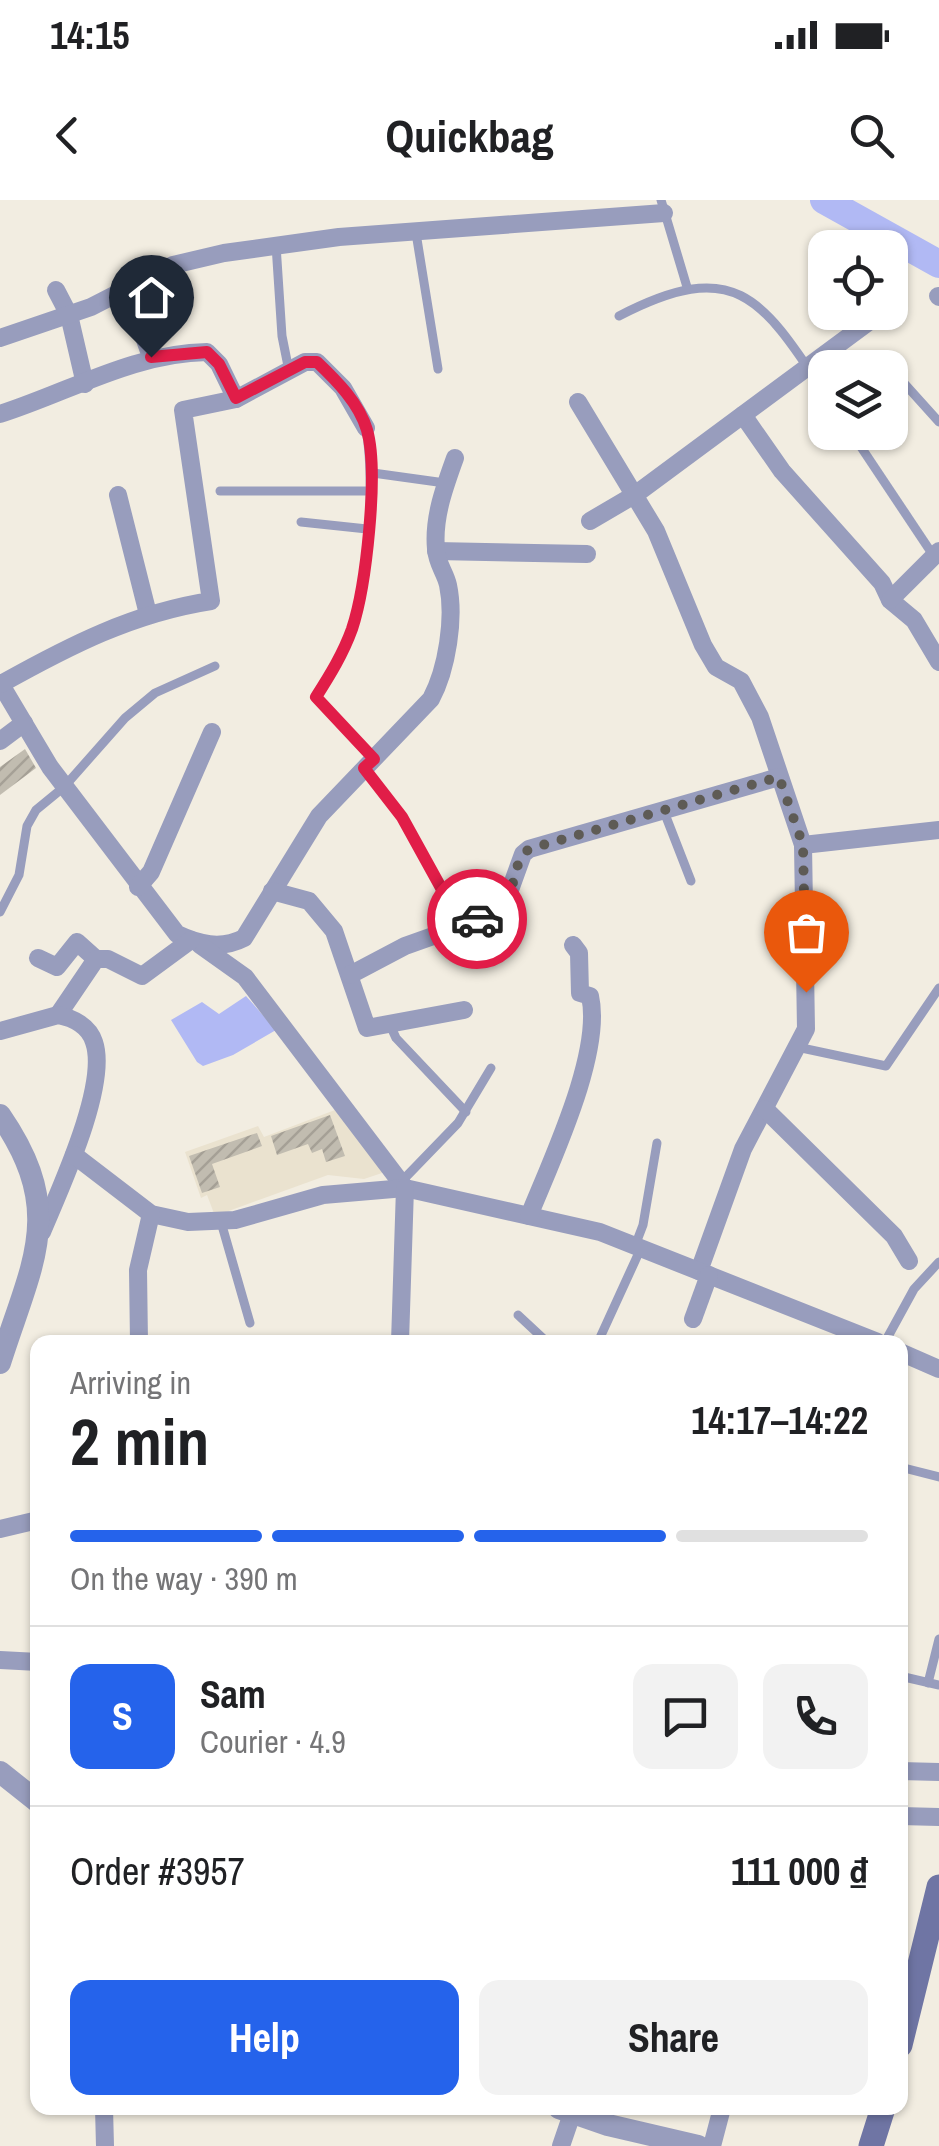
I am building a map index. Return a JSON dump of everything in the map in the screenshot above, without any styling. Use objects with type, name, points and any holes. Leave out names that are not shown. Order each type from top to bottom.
[{"type":"main road","points":[[908,2013],[939,1888]]},
{"type":"main road","points":[[871,2146],[881,2115]]},
{"type":"street","points":[[0,338],[128,290],[173,265],[276,245],[663,207]]},
{"type":"street","points":[[56,290],[69,314],[85,384]]},
{"type":"street","points":[[128,290],[151,357]]},
{"type":"street","points":[[831,350],[858,330]]},
{"type":"street","points":[[0,414],[151,357],[207,352],[219,364],[236,398]]},
{"type":"street","points":[[366,428],[344,388],[317,362],[305,362],[236,398],[184,410],[211,601],[148,614],[76,642],[0,683],[64,787],[138,887],[176,934],[195,942],[245,977],[403,1185],[400,1335]]},
{"type":"street","points":[[590,520],[636,494],[808,367]]},
{"type":"street","points":[[578,402],[636,494],[716,667],[741,681],[760,716],[803,845],[806,1029],[743,1150],[693,1319]]},
{"type":"street","points":[[743,415],[782,470],[882,583],[890,600],[914,620],[939,662]]},
{"type":"street","points":[[38,958],[58,966],[77,942],[96,959],[108,959],[142,976],[195,942],[234,943],[244,938],[319,816],[431,699],[441,681],[448,626],[448,582],[438,570],[436,551],[446,483],[456,458]]},
{"type":"street","points":[[118,495],[148,614]]},
{"type":"street","points":[[436,551],[587,554]]},
{"type":"street","points":[[890,600],[937,554]]},
{"type":"street","points":[[0,740],[24,723]]},
{"type":"street","points":[[138,887],[151,872],[212,732]]},
{"type":"street","points":[[350,975],[461,924],[495,914],[506,901],[522,854],[529,849],[779,777]]},
{"type":"street","points":[[803,845],[939,830]]},
{"type":"street","points":[[272,891],[308,901],[334,932],[366,1028],[464,1010]]},
{"type":"street","points":[[530,1216],[577,1087],[588,1042],[592,1004],[590,996],[580,993],[580,953],[572,944]]},
{"type":"street","points":[[0,1031],[10,1032],[58,1015],[96,959]]},
{"type":"street","points":[[2,1350],[42,1232],[74,1155],[95,1072],[95,1044],[86,1029],[58,1015]]},
{"type":"street","points":[[764,1108],[894,1236],[908,1261]]},
{"type":"street","points":[[0,1114],[22,1147],[36,1188],[42,1232]]},
{"type":"street","points":[[74,1155],[151,1214],[188,1222],[221,1222],[322,1195],[403,1185],[600,1232],[704,1273],[834,1333]]},
{"type":"street","points":[[138,1335],[138,1270],[151,1214]]},
{"type":"street","points":[[908,1355],[939,1369]]},
{"type":"street","points":[[0,1529],[30,1522]]},
{"type":"street","points":[[0,1660],[30,1662]]},
{"type":"street","points":[[908,1771],[939,1772]]},
{"type":"street","points":[[0,1772],[30,1796]]},
{"type":"street","points":[[908,1816],[939,1817]]},
{"type":"street","points":[[104,2115],[105,2146]]},
{"type":"street","points":[[561,2146],[567,2115]]},
{"type":"street","points":[[586,2115],[698,2146]]},
{"type":"street","points":[[712,2146],[720,2115]]},
{"type":"lane","points":[[663,207],[687,287]]},
{"type":"lane","points":[[416,233],[438,369]]},
{"type":"lane","points":[[276,245],[282,336],[289,371]]},
{"type":"lane","points":[[618,316],[687,287],[720,289],[750,302],[779,323],[808,367]]},
{"type":"lane","points":[[908,388],[939,422]]},
{"type":"lane","points":[[366,428],[373,473],[354,624],[342,655],[316,697],[369,764],[461,924]]},
{"type":"lane","points":[[865,450],[937,554]]},
{"type":"lane","points":[[373,473],[446,483]]},
{"type":"lane","points":[[220,490],[371,491]]},
{"type":"lane","points":[[301,522],[367,529]]},
{"type":"lane","points":[[0,912],[19,874],[27,826],[36,810],[64,787],[125,718],[154,694],[215,666]]},
{"type":"lane","points":[[663,809],[691,880]]},
{"type":"lane","points":[[797,1047],[886,1066],[939,988]]},
{"type":"lane","points":[[390,1025],[396,1038],[466,1112]]},
{"type":"lane","points":[[403,1185],[466,1112],[491,1068]]},
{"type":"lane","points":[[601,1335],[638,1247],[657,1143]]},
{"type":"lane","points":[[221,1222],[250,1323]]},
{"type":"lane","points":[[890,1335],[914,1288],[939,1262]]},
{"type":"lane","points":[[518,1315],[539,1335]]},
{"type":"lane","points":[[908,1469],[939,1478]]},
{"type":"lane","points":[[908,1678],[934,1684],[939,1638]]},
{"type":"shaded area","points":[[335,1110],[385,1172],[364,1179],[328,1175],[215,1216],[207,1195],[201,1198],[185,1152],[258,1126],[264,1137]]},
{"type":"water","points":[[246,996],[276,1030],[233,1055],[203,1066],[197,1062],[171,1020],[202,1002],[219,1014]]},
{"type":"building","points":[[25,749],[36,768],[0,795],[0,767]]},
{"type":"building","points":[[330,1115],[345,1156],[326,1162],[322,1149],[312,1153],[308,1144],[277,1155],[271,1136]]},
{"type":"building","points":[[257,1133],[262,1146],[212,1164],[220,1187],[202,1193],[189,1156]]},
{"type":"waterway","points":[[824,200],[939,264]]},
{"type":"way so far","points":[[477,919],[495,914],[506,901],[522,854],[529,849],[779,777],[803,845],[806,992]]},
{"type":"route","points":[[151,357],[207,352],[219,364],[236,398],[305,362],[317,362],[344,388],[366,428],[373,473],[354,624],[342,655],[316,697],[374,759],[364,768],[402,817],[461,924],[477,919]]}]
